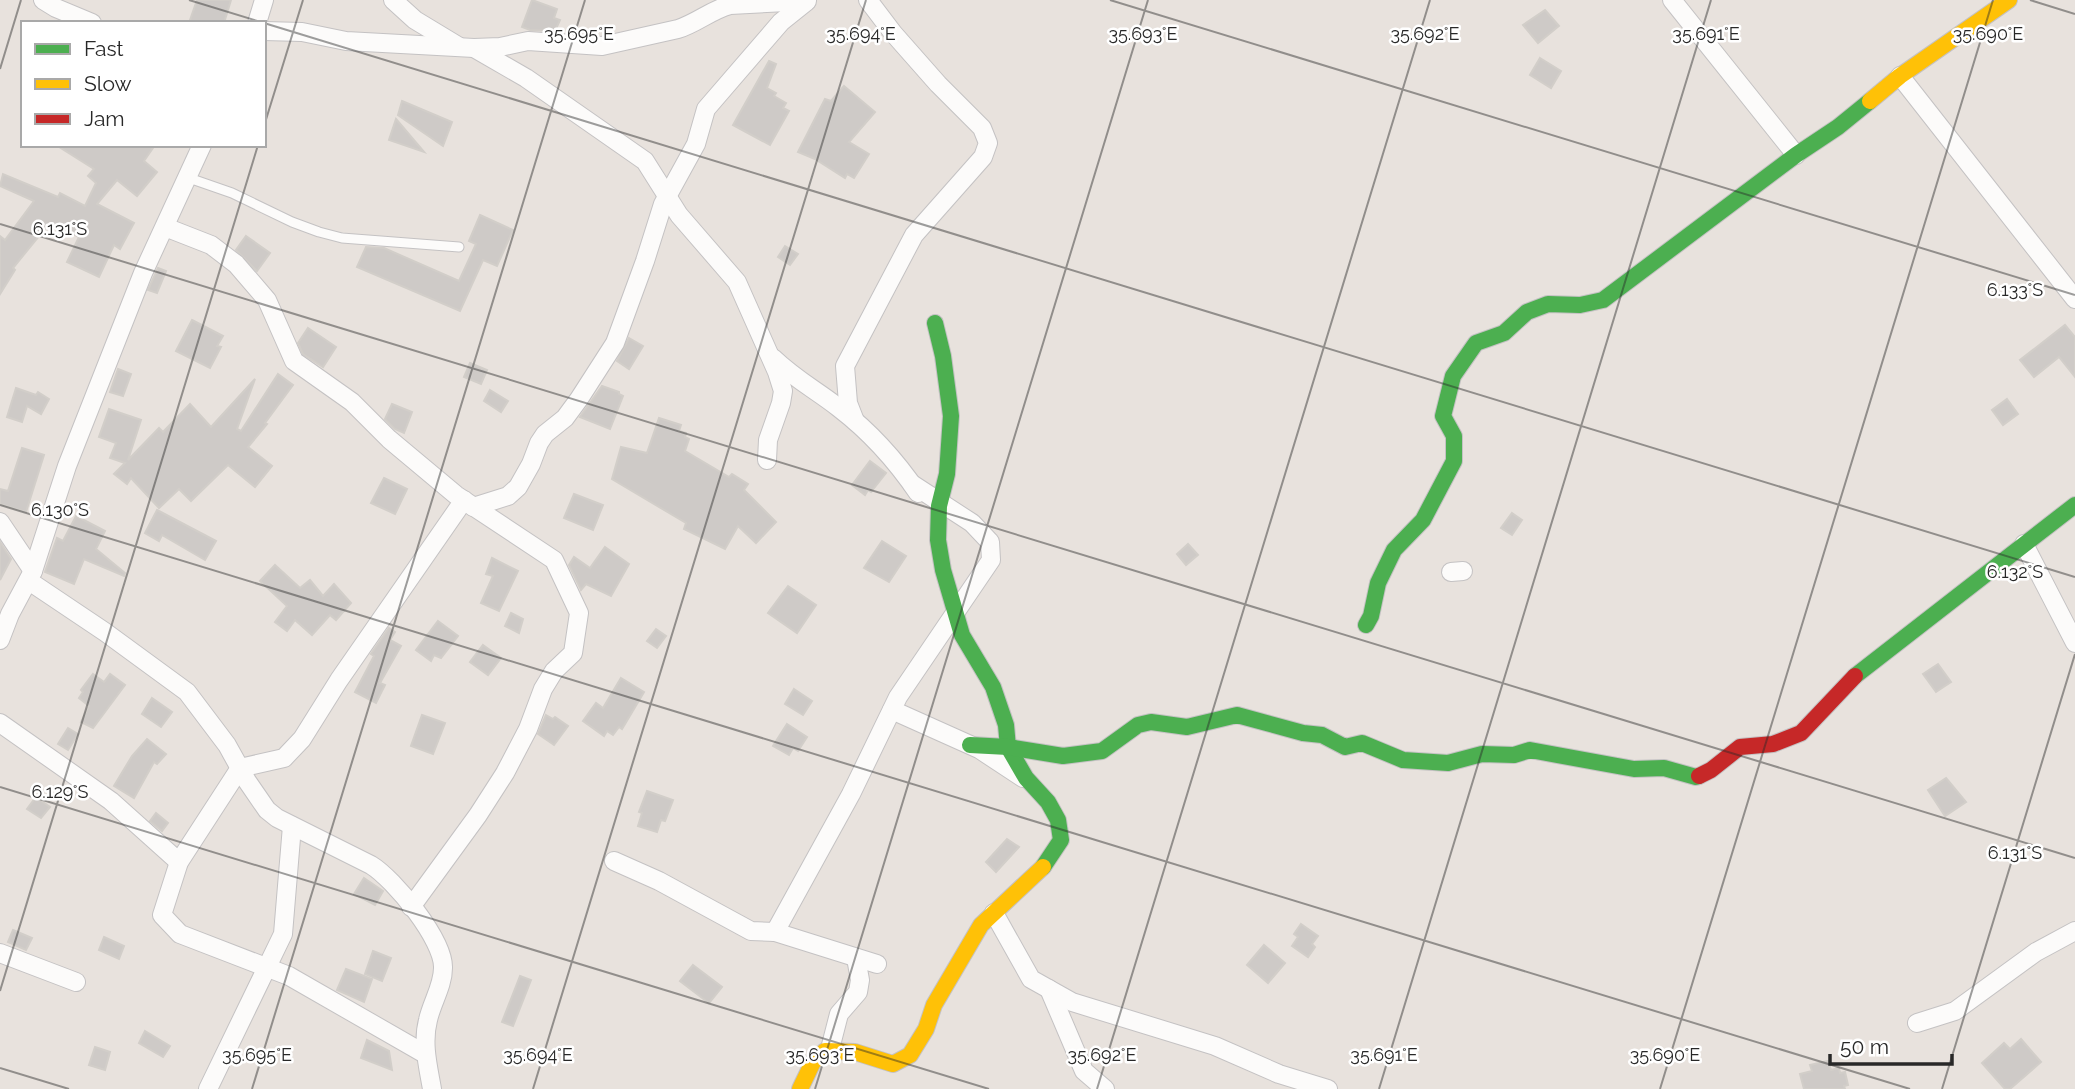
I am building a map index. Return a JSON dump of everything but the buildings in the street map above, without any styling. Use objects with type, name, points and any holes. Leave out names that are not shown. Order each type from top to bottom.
[{"type":"street","points":[[43,0],[87,21]]},
{"type":"street","points":[[258,21],[264,0]]},
{"type":"street","points":[[393,0],[415,20],[537,85],[645,161],[666,198],[737,282],[770,354],[783,391],[768,440],[767,460]]},
{"type":"street","points":[[855,422],[848,403],[845,366],[914,235],[983,158],[988,143],[982,128],[938,84],[868,0]]},
{"type":"street","points":[[1672,0],[1796,155]]},
{"type":"street","points":[[266,31],[302,32],[346,41],[468,48],[500,47],[528,41],[590,46],[613,44],[690,25],[719,8],[730,5],[808,1]]},
{"type":"street","points":[[425,1054],[328,996],[267,967],[180,934],[162,915],[178,862],[240,768],[284,758],[302,739],[338,680],[468,503],[508,496],[517,486],[545,433],[565,418],[615,343],[666,198],[696,144],[706,108],[773,31],[808,1]]},
{"type":"street","points":[[1366,625],[1371,616],[1378,583],[1394,550],[1423,520],[1454,461],[1454,436],[1443,416],[1453,376],[1476,343],[1504,333],[1527,312],[1548,304],[1580,305],[1603,300],[1796,155],[1838,127],[1900,76],[2000,2]]},
{"type":"street","points":[[1900,76],[2075,299]]},
{"type":"street","points":[[0,640],[5,615],[31,576],[67,466],[143,273],[201,147]]},
{"type":"street","points":[[165,227],[211,245],[236,264],[267,300],[294,361],[352,402],[389,439],[468,503],[554,560],[579,613],[573,653],[554,671],[543,689],[528,729],[505,773],[411,907]]},
{"type":"street","points":[[800,1089],[818,1055],[830,1049],[858,1053],[894,1064],[910,1055],[926,1029],[934,1005],[954,968],[981,925],[1042,869],[1061,840],[1058,820],[1048,802],[1032,784],[1008,747],[1006,726],[993,687],[962,635],[943,569],[938,522],[939,503],[947,474],[951,416],[943,356],[935,323]]},
{"type":"street","points":[[770,354],[793,377],[855,422],[912,484],[938,522]]},
{"type":"street","points":[[775,932],[851,793],[898,696],[991,560],[990,541],[972,523],[912,484]]},
{"type":"street","points":[[970,745],[1008,747],[1063,756],[1102,751],[1138,724],[1151,722],[1199,726],[1237,715],[1303,733],[1322,735],[1345,747],[1362,743],[1403,760],[1448,763],[1482,754],[1514,755],[1530,750],[1634,769],[1664,768],[1696,777],[1711,770],[1740,747],[1773,744],[1801,733],[1860,672],[2075,505]]},
{"type":"street","points":[[0,522],[31,576],[187,692],[228,745],[267,810],[292,826],[347,851],[383,872],[411,907],[439,946],[443,965],[443,979],[428,1020],[425,1054],[432,1089]]},
{"type":"street","points":[[2024,544],[2075,643]]},
{"type":"street","points":[[892,710],[970,745],[1032,784]]},
{"type":"street","points":[[0,723],[111,801],[178,862]]},
{"type":"street","points":[[208,1089],[283,934],[292,826]]},
{"type":"street","points":[[614,861],[659,881],[751,931],[775,932],[877,964]]},
{"type":"street","points":[[994,913],[1031,979],[1072,1002],[1215,1046],[1279,1074],[1328,1089]]},
{"type":"street","points":[[1917,1023],[1955,1011],[2036,951],[2075,932]]},
{"type":"street","points":[[0,953],[76,982]]},
{"type":"street","points":[[830,1049],[839,1014],[858,992],[860,980],[856,958]]},
{"type":"street","points":[[1049,989],[1084,1071],[1105,1089]]},
{"type":"lane","points":[[186,177],[232,193],[292,222],[331,235],[459,247]]},
{"type":"traffic: fast","points":[[1366,625],[1371,616],[1378,583],[1394,550],[1423,520],[1454,461],[1454,436],[1443,416],[1453,376],[1476,343],[1504,333],[1527,312],[1548,304],[1580,305],[1603,300],[1870,101]]},
{"type":"traffic: fast","points":[[935,323],[943,356],[951,416],[947,474],[939,506],[938,540],[943,570],[962,635],[993,687],[1006,725],[1008,747],[1026,778],[1048,802],[1058,820],[1061,840],[1043,867]]},
{"type":"traffic: fast","points":[[1855,676],[2075,505]]},
{"type":"traffic: fast","points":[[970,745],[1008,747],[1063,756],[1102,751],[1138,725],[1151,722],[1187,727],[1237,715],[1303,733],[1322,735],[1345,747],[1362,743],[1403,760],[1448,763],[1482,754],[1514,755],[1530,750],[1634,769],[1664,768],[1699,776]]},
{"type":"traffic: slow","points":[[1870,101],[1900,76],[2009,0]]},
{"type":"traffic: slow","points":[[800,1089],[813,1062],[825,1051],[855,1052],[893,1064],[910,1055],[926,1029],[934,1005],[981,925],[1043,867]]},
{"type":"traffic: jam","points":[[1699,776],[1740,747],[1773,744],[1801,733],[1855,676]]}]
